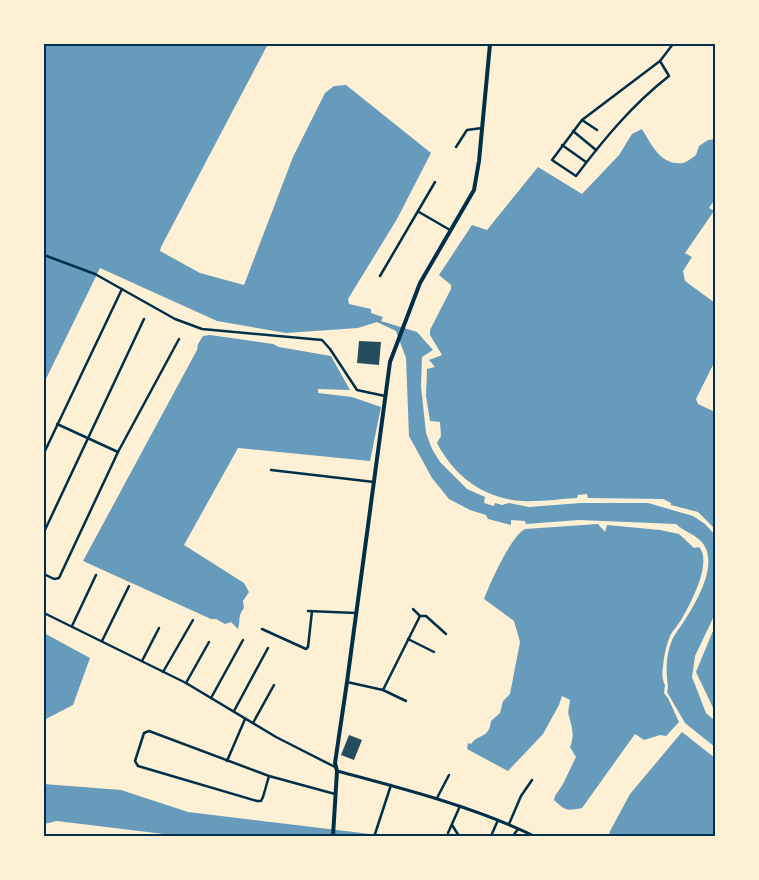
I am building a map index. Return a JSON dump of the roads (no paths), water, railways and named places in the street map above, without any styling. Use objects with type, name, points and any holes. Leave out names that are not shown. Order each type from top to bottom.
[{"type":"main road","points":[[333,836],[336,794],[336,769],[334,763],[347,682],[390,362],[420,283],[474,190],[477,179],[490,44]]},
{"type":"street","points":[[660,61],[669,76],[645,95],[596,150],[576,176],[552,160],[582,120],[660,61],[673,44]]},
{"type":"street","points":[[582,120],[597,130]]},
{"type":"street","points":[[456,147],[467,130],[482,128]]},
{"type":"street","points":[[573,131],[596,150]]},
{"type":"street","points":[[562,145],[586,162]]},
{"type":"street","points":[[380,276],[435,182]]},
{"type":"street","points":[[419,212],[451,231]]},
{"type":"street","points":[[44,254],[88,271],[175,319],[202,329],[322,340],[357,390],[385,396]]},
{"type":"street","points":[[44,453],[122,289]]},
{"type":"street","points":[[44,532],[144,319]]},
{"type":"street","points":[[44,574],[57,580],[118,452],[179,338]]},
{"type":"street","points":[[57,424],[118,452]]},
{"type":"street","points":[[44,439],[49,442]]},
{"type":"street","points":[[271,470],[374,482]]},
{"type":"street","points":[[72,626],[96,575]]},
{"type":"street","points":[[102,641],[129,586]]},
{"type":"street","points":[[413,609],[420,616],[426,616],[446,634]]},
{"type":"street","points":[[308,611],[356,613]]},
{"type":"street","points":[[262,629],[306,649],[308,646],[312,611]]},
{"type":"street","points":[[44,613],[186,684],[276,737],[336,769],[437,798],[498,820],[534,836]]},
{"type":"street","points":[[383,690],[420,616]]},
{"type":"street","points":[[163,672],[193,620]]},
{"type":"street","points":[[142,661],[159,628]]},
{"type":"street","points":[[408,639],[434,652]]},
{"type":"street","points":[[211,698],[243,640]]},
{"type":"street","points":[[186,684],[209,642]]},
{"type":"street","points":[[234,712],[268,648]]},
{"type":"street","points":[[347,682],[383,690],[406,701]]},
{"type":"street","points":[[254,723],[274,685]]},
{"type":"street","points":[[226,761],[246,719]]},
{"type":"street","points":[[269,776],[264,797],[261,801],[257,801],[138,766],[135,761],[144,733],[149,731],[269,776],[336,794]]},
{"type":"street","points":[[437,798],[449,775]]},
{"type":"street","points":[[508,824],[521,796],[532,780]]},
{"type":"street","points":[[374,834],[391,785]]},
{"type":"street","points":[[448,833],[460,806]]},
{"type":"street","points":[[491,836],[498,820]]},
{"type":"street","points":[[452,825],[459,836]]},
{"type":"street","points":[[513,836],[518,828]]},
{"type":"water","points":[[44,44],[268,44],[161,247],[160,251],[200,273],[244,285],[293,157],[325,93],[334,86],[346,85],[431,153],[397,219],[348,299],[349,304],[371,309],[371,313],[383,317],[381,321],[417,332],[433,350],[422,357],[421,386],[426,433],[432,449],[440,462],[467,489],[485,497],[484,503],[494,506],[495,503],[502,505],[509,503],[529,507],[581,503],[648,503],[693,516],[705,524],[715,535],[715,614],[695,656],[692,677],[706,713],[715,721],[715,747],[685,723],[667,692],[667,664],[672,640],[699,596],[707,574],[708,554],[704,545],[695,536],[676,524],[579,520],[526,524],[525,521],[511,520],[511,525],[488,519],[486,515],[470,510],[449,499],[432,478],[409,436],[406,358],[396,331],[377,322],[358,328],[286,333],[217,321],[100,268],[44,383]]},
{"type":"water","points":[[642,129],[658,153],[663,158],[675,163],[688,161],[696,155],[699,146],[708,140],[715,139],[715,199],[709,208],[714,211],[685,253],[692,257],[683,271],[685,281],[715,303],[715,361],[696,399],[698,404],[715,412],[715,529],[698,512],[671,505],[671,503],[663,499],[588,498],[587,494],[578,495],[577,498],[523,501],[495,496],[472,484],[452,466],[437,443],[441,436],[440,422],[430,421],[426,396],[427,369],[435,367],[429,360],[442,355],[430,335],[430,330],[451,289],[451,285],[439,275],[472,225],[487,230],[538,167],[582,194],[619,155],[632,134]]},
{"type":"water","points":[[210,335],[273,344],[279,347],[331,356],[350,390],[318,389],[318,393],[352,397],[381,407],[370,461],[238,448],[184,545],[244,583],[249,592],[243,601],[244,608],[240,616],[238,629],[231,622],[225,624],[216,619],[211,619],[83,561],[197,350],[198,344],[203,336]]},
{"type":"water","points":[[598,524],[605,532],[607,525],[660,530],[679,534],[694,548],[699,547],[703,554],[702,573],[690,604],[670,636],[664,658],[662,674],[665,685],[664,693],[679,722],[666,736],[660,735],[644,740],[635,734],[582,808],[569,810],[554,800],[576,757],[570,747],[573,735],[568,712],[570,700],[562,696],[543,734],[508,771],[467,749],[468,743],[471,744],[488,731],[491,721],[500,713],[503,701],[510,694],[520,642],[514,621],[484,599],[507,550],[519,533],[525,529]]},
{"type":"water","points":[[715,626],[715,712],[696,672]]},
{"type":"water","points":[[44,633],[90,658],[73,705],[44,720]]},
{"type":"water","points":[[682,732],[715,758],[715,836],[613,836],[609,833],[630,794]]},
{"type":"water","points":[[44,784],[121,790],[188,812],[387,836],[180,836],[57,821],[44,824]]}]
